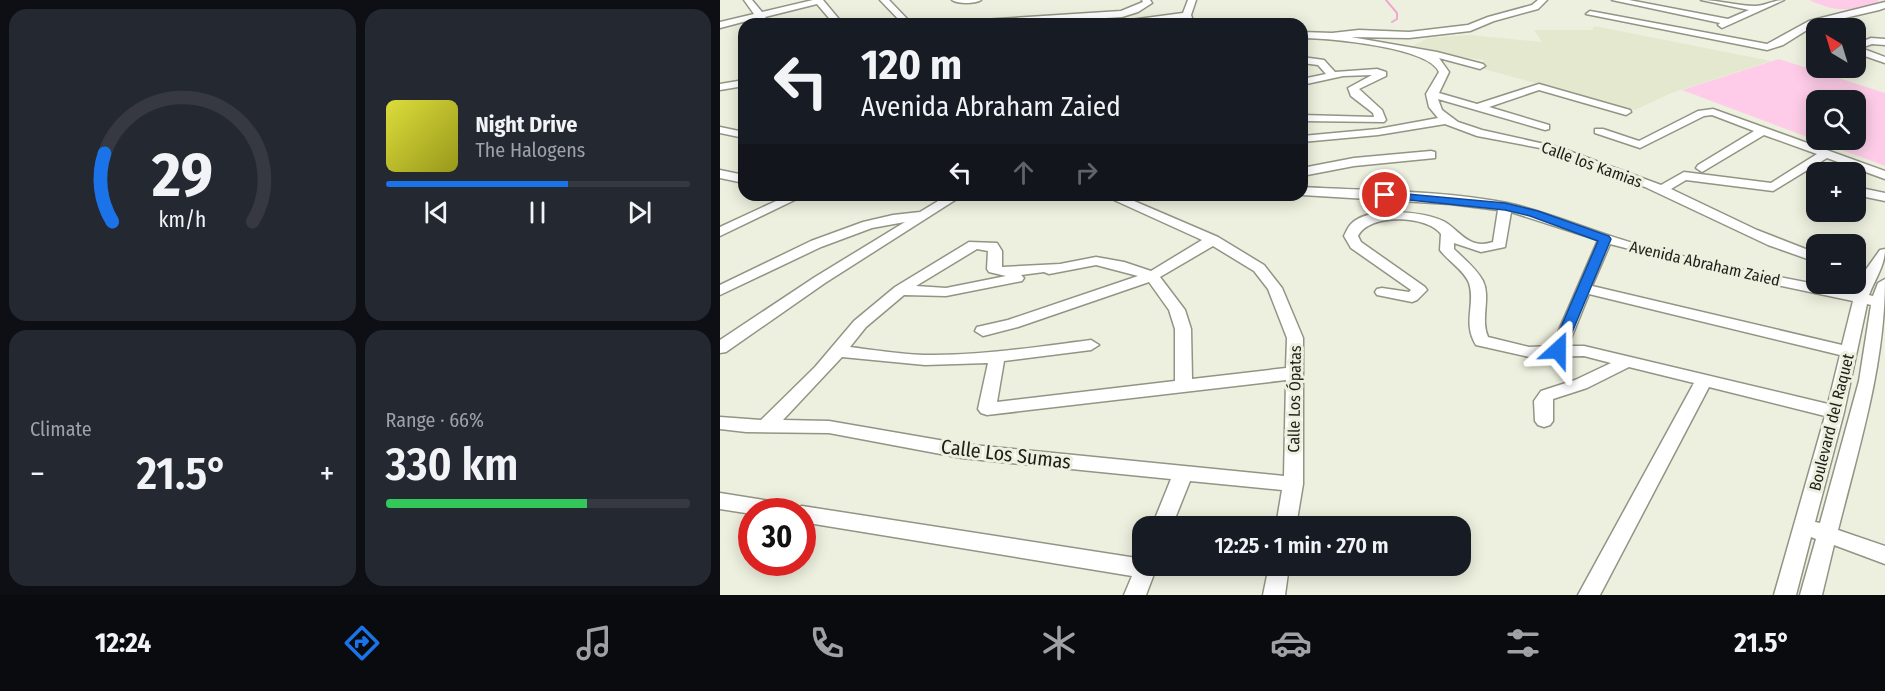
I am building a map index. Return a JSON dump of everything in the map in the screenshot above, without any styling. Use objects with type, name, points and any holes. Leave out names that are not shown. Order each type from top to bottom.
[{"type":"street","points":[[748,0],[761,16]]},
{"type":"street","points":[[752,18],[819,0],[834,18]]},
{"type":"street","points":[[884,0],[902,18]]},
{"type":"street","points":[[956,0],[977,0]]},
{"type":"street","points":[[1060,18],[1122,14],[1144,6],[1148,3],[1146,0]]},
{"type":"street","points":[[1188,18],[1192,0]]},
{"type":"street","points":[[1308,35],[1359,33],[1409,35],[1470,28],[1535,6],[1543,0]]},
{"type":"street","points":[[1616,0],[1730,21]]},
{"type":"street","points":[[1705,0],[1758,9]]},
{"type":"street","points":[[1700,36],[1780,0]]},
{"type":"street","points":[[1590,14],[1700,36],[1767,46],[1784,42],[1810,24],[1885,5]]},
{"type":"street","points":[[720,25],[738,21]]},
{"type":"street","points":[[1331,36],[1480,66]]},
{"type":"street","points":[[1866,44],[1871,41],[1885,42]]},
{"type":"street","points":[[1308,138],[1378,132],[1446,120],[1432,103],[1431,94],[1444,72],[1443,67],[1436,60],[1417,53]]},
{"type":"street","points":[[1866,53],[1885,60]]},
{"type":"street","points":[[1308,61],[1321,62],[1331,74]]},
{"type":"street","points":[[1308,80],[1331,74],[1381,73],[1381,76],[1353,88],[1355,94],[1378,112],[1381,119],[1308,118]]},
{"type":"street","points":[[720,87],[738,84]]},
{"type":"street","points":[[1479,107],[1539,87],[1626,112]]},
{"type":"street","points":[[1431,94],[1545,127]]},
{"type":"street","points":[[1629,152],[1705,112],[1718,113],[1885,175]]},
{"type":"street","name":"Calle los Kamias","points":[[1446,120],[1462,128],[1552,148],[1661,190],[1750,233],[1806,254]]},
{"type":"street","points":[[1702,168],[1764,130]]},
{"type":"street","points":[[1599,131],[1640,145]]},
{"type":"street","points":[[723,132],[738,134]]},
{"type":"street","points":[[1661,190],[1684,176],[1773,187],[1827,153]]},
{"type":"street","points":[[1308,171],[1354,162],[1431,155]]},
{"type":"street","points":[[720,174],[738,178]]},
{"type":"street","name":"Avenida Abraham Zaied","points":[[1308,191],[1439,199],[1505,207],[1534,214],[1605,239],[1730,271],[1875,301]]},
{"type":"street","points":[[1866,193],[1885,196]]},
{"type":"street","points":[[720,232],[786,201]]},
{"type":"street","points":[[720,348],[820,280],[947,201]]},
{"type":"street","name":"Calle Los Ópatas","points":[[1123,201],[1213,240],[1259,268],[1275,288],[1295,338],[1293,484],[1288,516]]},
{"type":"street","points":[[1382,292],[1412,297],[1420,290],[1356,244],[1351,236],[1352,228],[1359,221],[1367,217],[1403,218],[1438,224],[1448,233],[1482,249],[1495,247],[1501,241],[1505,207]]},
{"type":"street","points":[[720,291],[815,245],[888,220],[923,215]]},
{"type":"street","points":[[1448,233],[1448,250],[1474,279],[1477,286],[1476,329],[1482,341],[1528,352],[1584,351],[1835,412]]},
{"type":"street","points":[[1558,350],[1605,239]]},
{"type":"street","points":[[983,331],[1012,324],[1152,276],[1213,240]]},
{"type":"street","points":[[766,426],[809,385],[860,324],[900,290],[956,255],[980,244],[987,244],[994,248],[994,269],[1000,272],[1096,261],[1119,265],[1152,276],[1166,292],[1177,310],[1183,329],[1184,386]]},
{"type":"street","name":"Boulevard del Raquet","points":[[1811,595],[1866,381],[1875,301],[1874,277],[1885,253]]},
{"type":"street","points":[[900,290],[946,292],[998,283],[1057,267]]},
{"type":"street","points":[[1585,290],[1849,352]]},
{"type":"street","name":"Boulevard del Raquet","points":[[1785,595],[1849,352],[1875,301]]},
{"type":"street","points":[[838,351],[925,360],[997,357],[1091,345]]},
{"type":"street","points":[[997,357],[987,409],[1294,374]]},
{"type":"street","points":[[1544,421],[1543,401],[1547,395],[1581,384],[1626,362]]},
{"type":"street","points":[[1589,595],[1703,381]]},
{"type":"street","name":"Calle Los Sumas","points":[[720,423],[846,429],[962,451],[1293,484]]},
{"type":"street","points":[[1166,516],[1183,474]]},
{"type":"street","points":[[720,501],[738,504]]},
{"type":"street","points":[[816,516],[1132,565]]},
{"type":"street","points":[[1804,526],[1885,555]]},
{"type":"street","points":[[1135,595],[1142,576]]},
{"type":"street","points":[[1274,595],[1277,576]]},
{"type":"shaded area","points":[[1809,0],[1878,0],[1879,2],[1861,8],[1836,9]]},
{"type":"shaded area","points":[[1594,26],[1771,61],[1671,93],[1635,110],[1480,68],[1484,60],[1447,55],[1418,47],[1409,48],[1428,38],[1469,35],[1542,42],[1534,30],[1592,30]]},
{"type":"shaded area","points":[[1779,59],[1806,68],[1806,78],[1838,78],[1885,93],[1885,166],[1842,150],[1866,150],[1866,90],[1806,90],[1806,136],[1682,90]]},
{"type":"waterway","points":[[1386,0],[1397,13],[1397,19],[1392,22]]},
{"type":"route","points":[[1385,195],[1505,207],[1557,221],[1605,239],[1558,350]]}]
